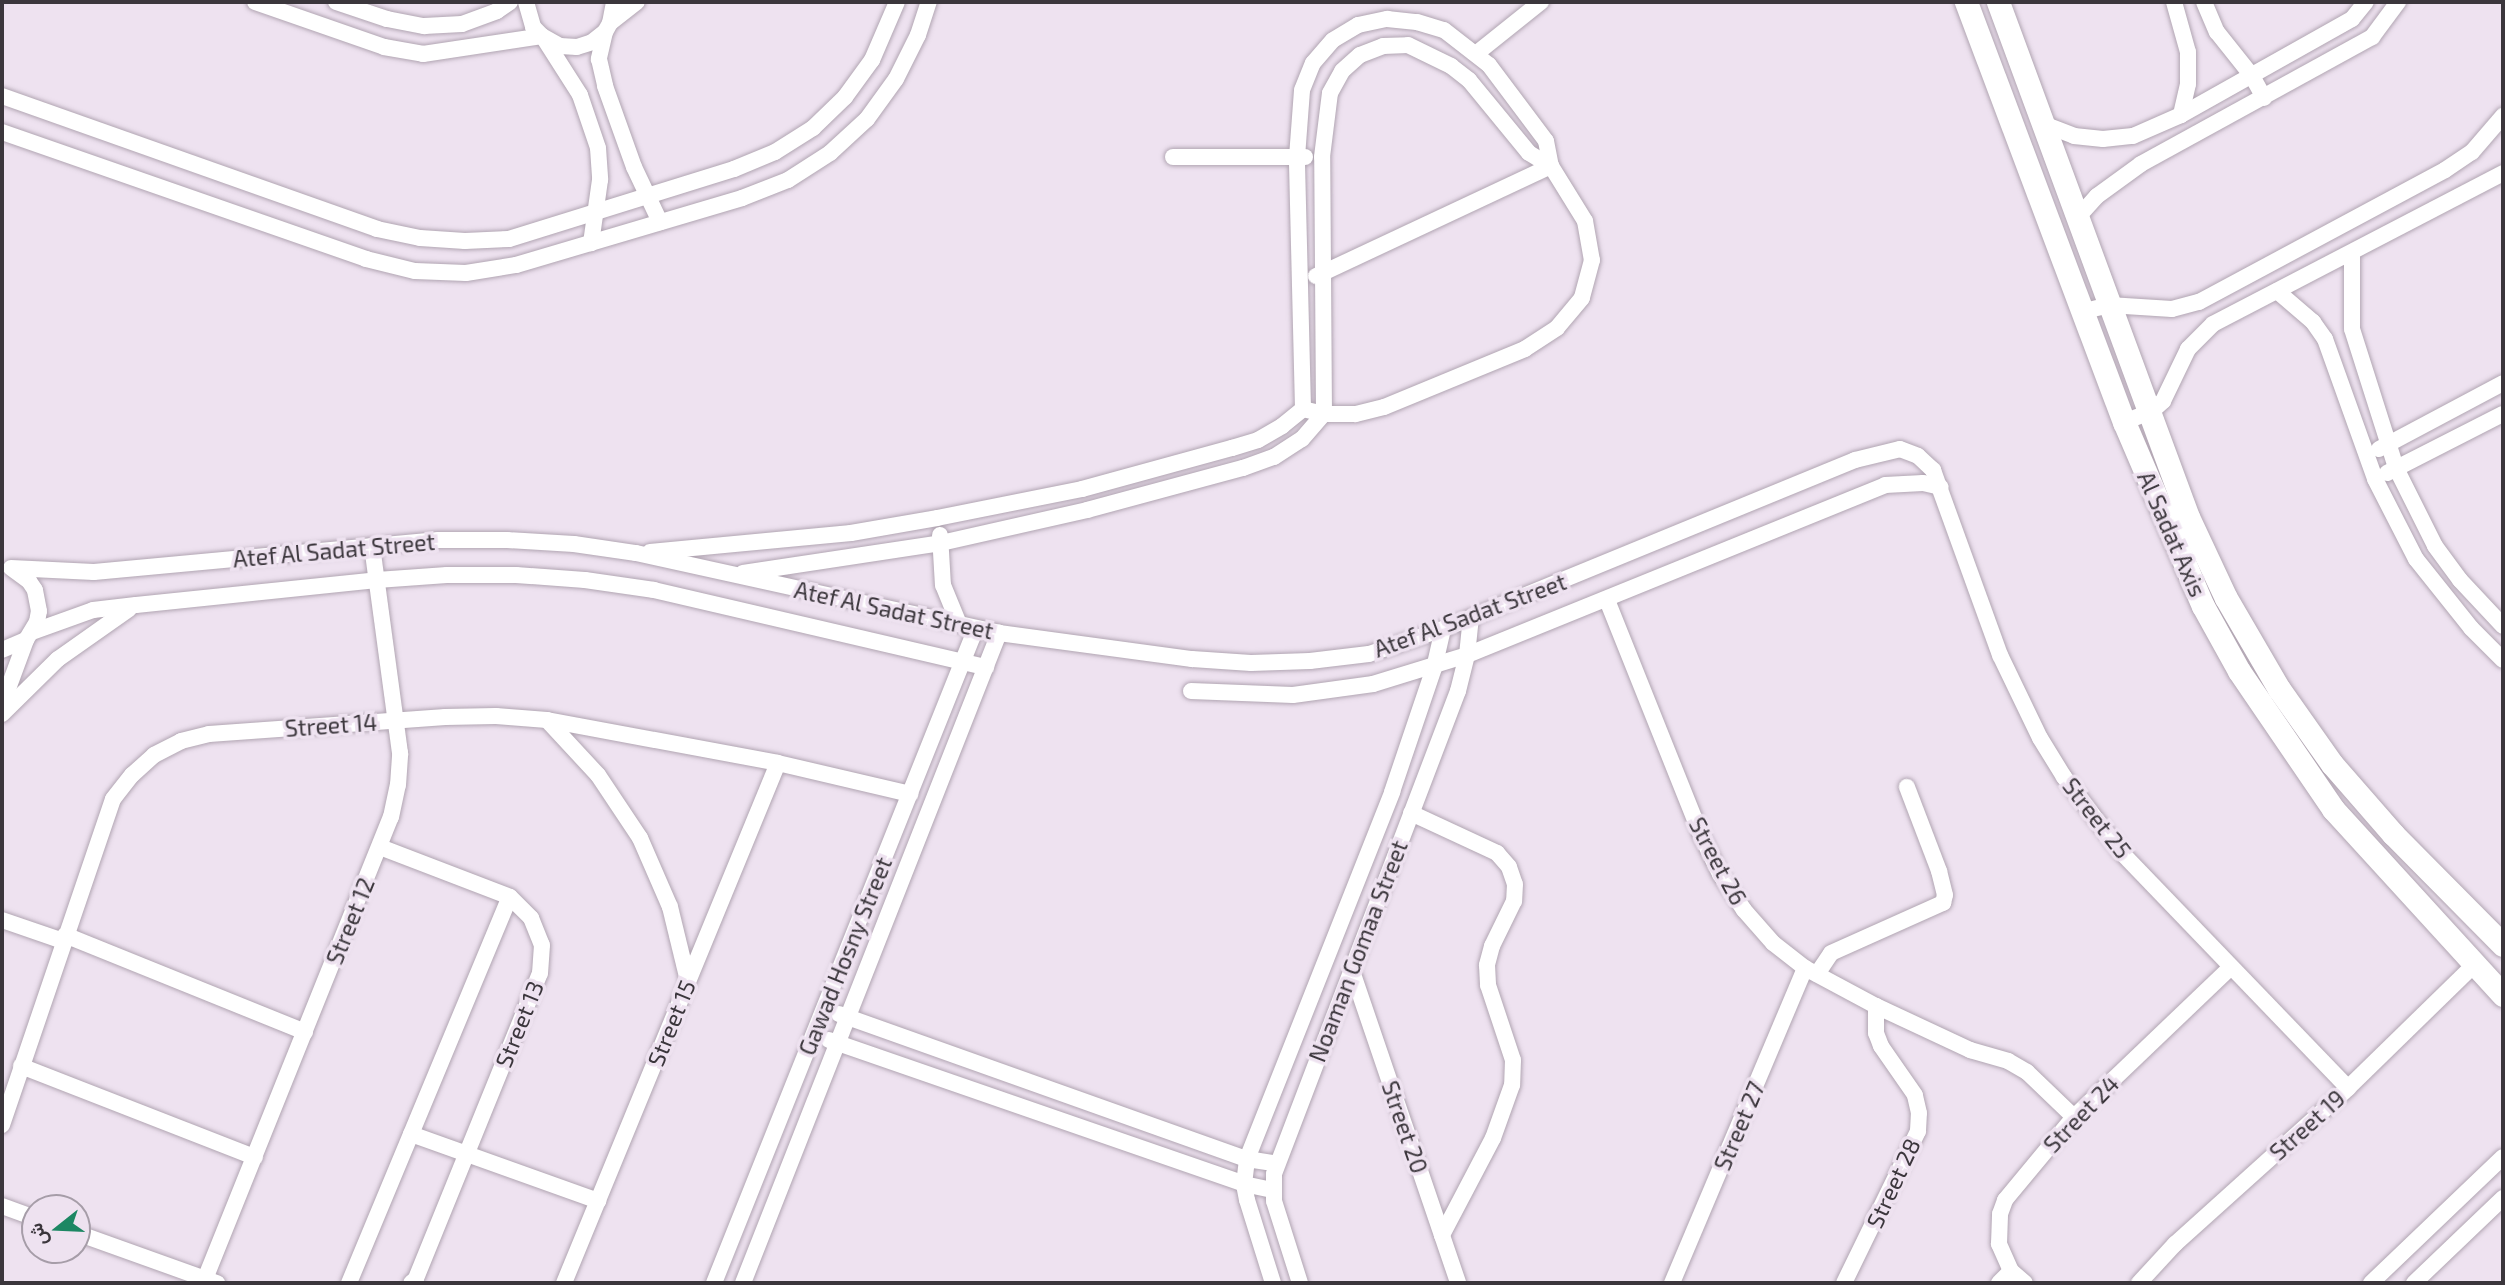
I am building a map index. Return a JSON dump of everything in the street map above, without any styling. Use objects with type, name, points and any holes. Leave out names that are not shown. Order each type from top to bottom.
[{"type":"street","points":[[255,2],[384,47],[423,54],[543,38],[560,46],[577,47],[592,42],[637,2]]},
{"type":"street","points":[[337,2],[387,19],[424,26],[462,24],[498,10],[510,2]]},
{"type":"street","points":[[526,2],[533,26],[580,95],[598,148],[600,180],[591,243]]},
{"type":"street","points":[[614,2],[599,59],[605,86],[660,222]]},
{"type":"street","points":[[2,96],[377,229],[420,238],[465,242],[509,239],[775,152],[813,128],[845,97],[872,61],[897,2]]},
{"type":"street","points":[[2,132],[366,259],[415,271],[466,273],[516,265],[776,184],[830,153],[867,119],[896,79],[918,35],[929,2]]},
{"type":"street","points":[[1477,53],[1541,2]]},
{"type":"street","name":"Al Sadat Axis","points":[[1966,2],[2124,422],[2203,606],[2239,671],[2333,809],[2503,995]]},
{"type":"street","name":"Al Sadat Axis","points":[[1998,2],[2046,125],[2188,517],[2226,598],[2279,689],[2357,794],[2503,945]]},
{"type":"street","points":[[2174,2],[2188,51],[2188,84],[2181,115]]},
{"type":"street","points":[[2204,2],[2217,32],[2252,76],[2264,98]]},
{"type":"street","points":[[2046,125],[2074,136],[2103,139],[2133,136],[2181,115],[2352,19],[2366,2]]},
{"type":"street","points":[[2079,216],[2118,178],[2372,37],[2398,2]]},
{"type":"street","points":[[1387,19],[1417,22],[1444,30],[1477,53],[1546,141],[1551,166],[1585,221],[1592,260],[1582,298],[1557,328],[1525,349],[1384,407],[1355,414],[1324,414],[1303,409],[1297,157],[1302,90],[1313,63],[1333,40],[1358,25],[1387,19]]},
{"type":"street","points":[[730,575],[941,543],[1087,510],[1243,468],[1274,457],[1302,439],[1324,414],[1322,157],[1330,93],[1342,72],[1360,55],[1383,46],[1408,45],[1440,60],[1469,80],[1529,153],[1551,166]]},
{"type":"street","points":[[2081,312],[2109,305],[2172,309],[2211,296],[2445,170],[2472,152],[2503,116]]},
{"type":"street","points":[[1173,157],[1322,157]]},
{"type":"street","points":[[1300,283],[1551,166]]},
{"type":"street","points":[[2124,422],[2151,411],[2168,395],[2182,359],[2204,331],[2503,173]]},
{"type":"street","points":[[2352,253],[2352,329],[2396,468],[2435,547],[2460,580],[2503,626]]},
{"type":"street","points":[[2277,291],[2313,322],[2325,339],[2375,479],[2416,559],[2457,612],[2503,660]]},
{"type":"street","points":[[2367,455],[2503,383]]},
{"type":"street","points":[[636,553],[851,533],[937,519],[1082,489],[1258,440],[1303,409]]},
{"type":"street","points":[[2375,479],[2503,414]]},
{"type":"street","name":"Atef Al Sadat Street","points":[[6,567],[94,572],[372,546],[506,540],[636,553],[999,633],[1215,661],[1310,661],[1369,654],[1471,619],[1855,460],[1882,452],[1900,449],[1919,456],[1933,470],[1941,487]]},
{"type":"street","name":"Atef Al Sadat Street","points":[[1191,691],[1293,695],[1373,684],[1467,655],[1885,485],[1923,483],[1941,487]]},
{"type":"street","name":"Street 25","points":[[1941,487],[2000,655],[2040,738],[2064,777],[2121,852],[2348,1088]]},
{"type":"street","points":[[937,519],[943,585],[959,624]]},
{"type":"street","name":"Street 12","points":[[211,1281],[255,1157],[391,817],[398,785],[396,720],[372,546]]},
{"type":"street","points":[[2,705],[39,611],[35,590],[21,573],[6,567]]},
{"type":"street","name":"Atef Al Sadat Street","points":[[2,650],[93,610],[377,580],[474,575],[585,580],[654,590],[986,667]]},
{"type":"street","name":"Street 26","points":[[1607,600],[1701,835],[1720,874],[1744,910],[1773,943],[1811,971],[1876,1006],[1970,1050],[2008,1061],[2027,1072],[2074,1117]]},
{"type":"street","points":[[2,714],[58,659],[95,630],[136,605]]},
{"type":"street","name":"Noaman Gomaa Street","points":[[1300,1283],[1273,1190],[1277,1164],[1458,691],[1467,655],[1471,619]]},
{"type":"street","name":"Gawad Hosny Street","points":[[715,1283],[976,628]]},
{"type":"street","name":"Noaman Gomaa Street","points":[[1273,1283],[1244,1184],[1247,1159],[1392,792],[1434,667],[1443,629]]},
{"type":"street","name":"Gawad Hosny Street","points":[[743,1283],[999,633]]},
{"type":"street","points":[[1369,654],[1373,684]]},
{"type":"street","name":"Street 14","points":[[2,1125],[113,799],[132,775],[154,755],[181,741],[209,734],[396,720],[496,716],[547,720],[778,763],[910,794]]},
{"type":"street","points":[[547,720],[598,775],[640,838],[670,907],[688,981]]},
{"type":"street","name":"Street 15","points":[[564,1283],[778,763]]},
{"type":"street","name":"Street 27","points":[[1672,1283],[1811,971],[1831,953],[1943,903],[1945,895],[1939,871],[1907,787]]},
{"type":"street","points":[[1411,813],[1497,853],[1509,867],[1515,884],[1514,901],[1492,946],[1487,965],[1488,985],[1513,1060],[1512,1085],[1493,1138],[1442,1235]]},
{"type":"street","name":"Street 13","points":[[380,847],[510,897],[531,918],[542,945],[540,973],[467,1154],[411,1283]]},
{"type":"street","points":[[349,1283],[510,897]]},
{"type":"street","points":[[2,920],[64,938],[305,1032]]},
{"type":"street","name":"Street 19","points":[[2139,1283],[2175,1244],[2348,1088],[2474,964]]},
{"type":"street","name":"Street 24","points":[[2025,1283],[2011,1271],[1999,1244],[2000,1214],[2005,1200],[2074,1117],[2230,968]]},
{"type":"street","name":"Street 20","points":[[1352,971],[1458,1283]]},
{"type":"street","name":"Street 28","points":[[1844,1283],[1918,1131],[1919,1113],[1914,1096],[1881,1046],[1876,1033],[1876,1006]]},
{"type":"street","points":[[824,1008],[1247,1159],[1277,1164]]},
{"type":"street","points":[[814,1034],[1244,1184],[1273,1190]]},
{"type":"street","points":[[22,1066],[255,1157]]},
{"type":"street","points":[[411,1134],[598,1201]]},
{"type":"street","points":[[2371,1283],[2503,1157]]},
{"type":"street","points":[[2414,1283],[2503,1198]]},
{"type":"street","points":[[2,1206],[21,1213]]},
{"type":"street","points":[[91,1238],[211,1281]]},
{"type":"street","points":[[1999,1283],[2011,1271]]}]
